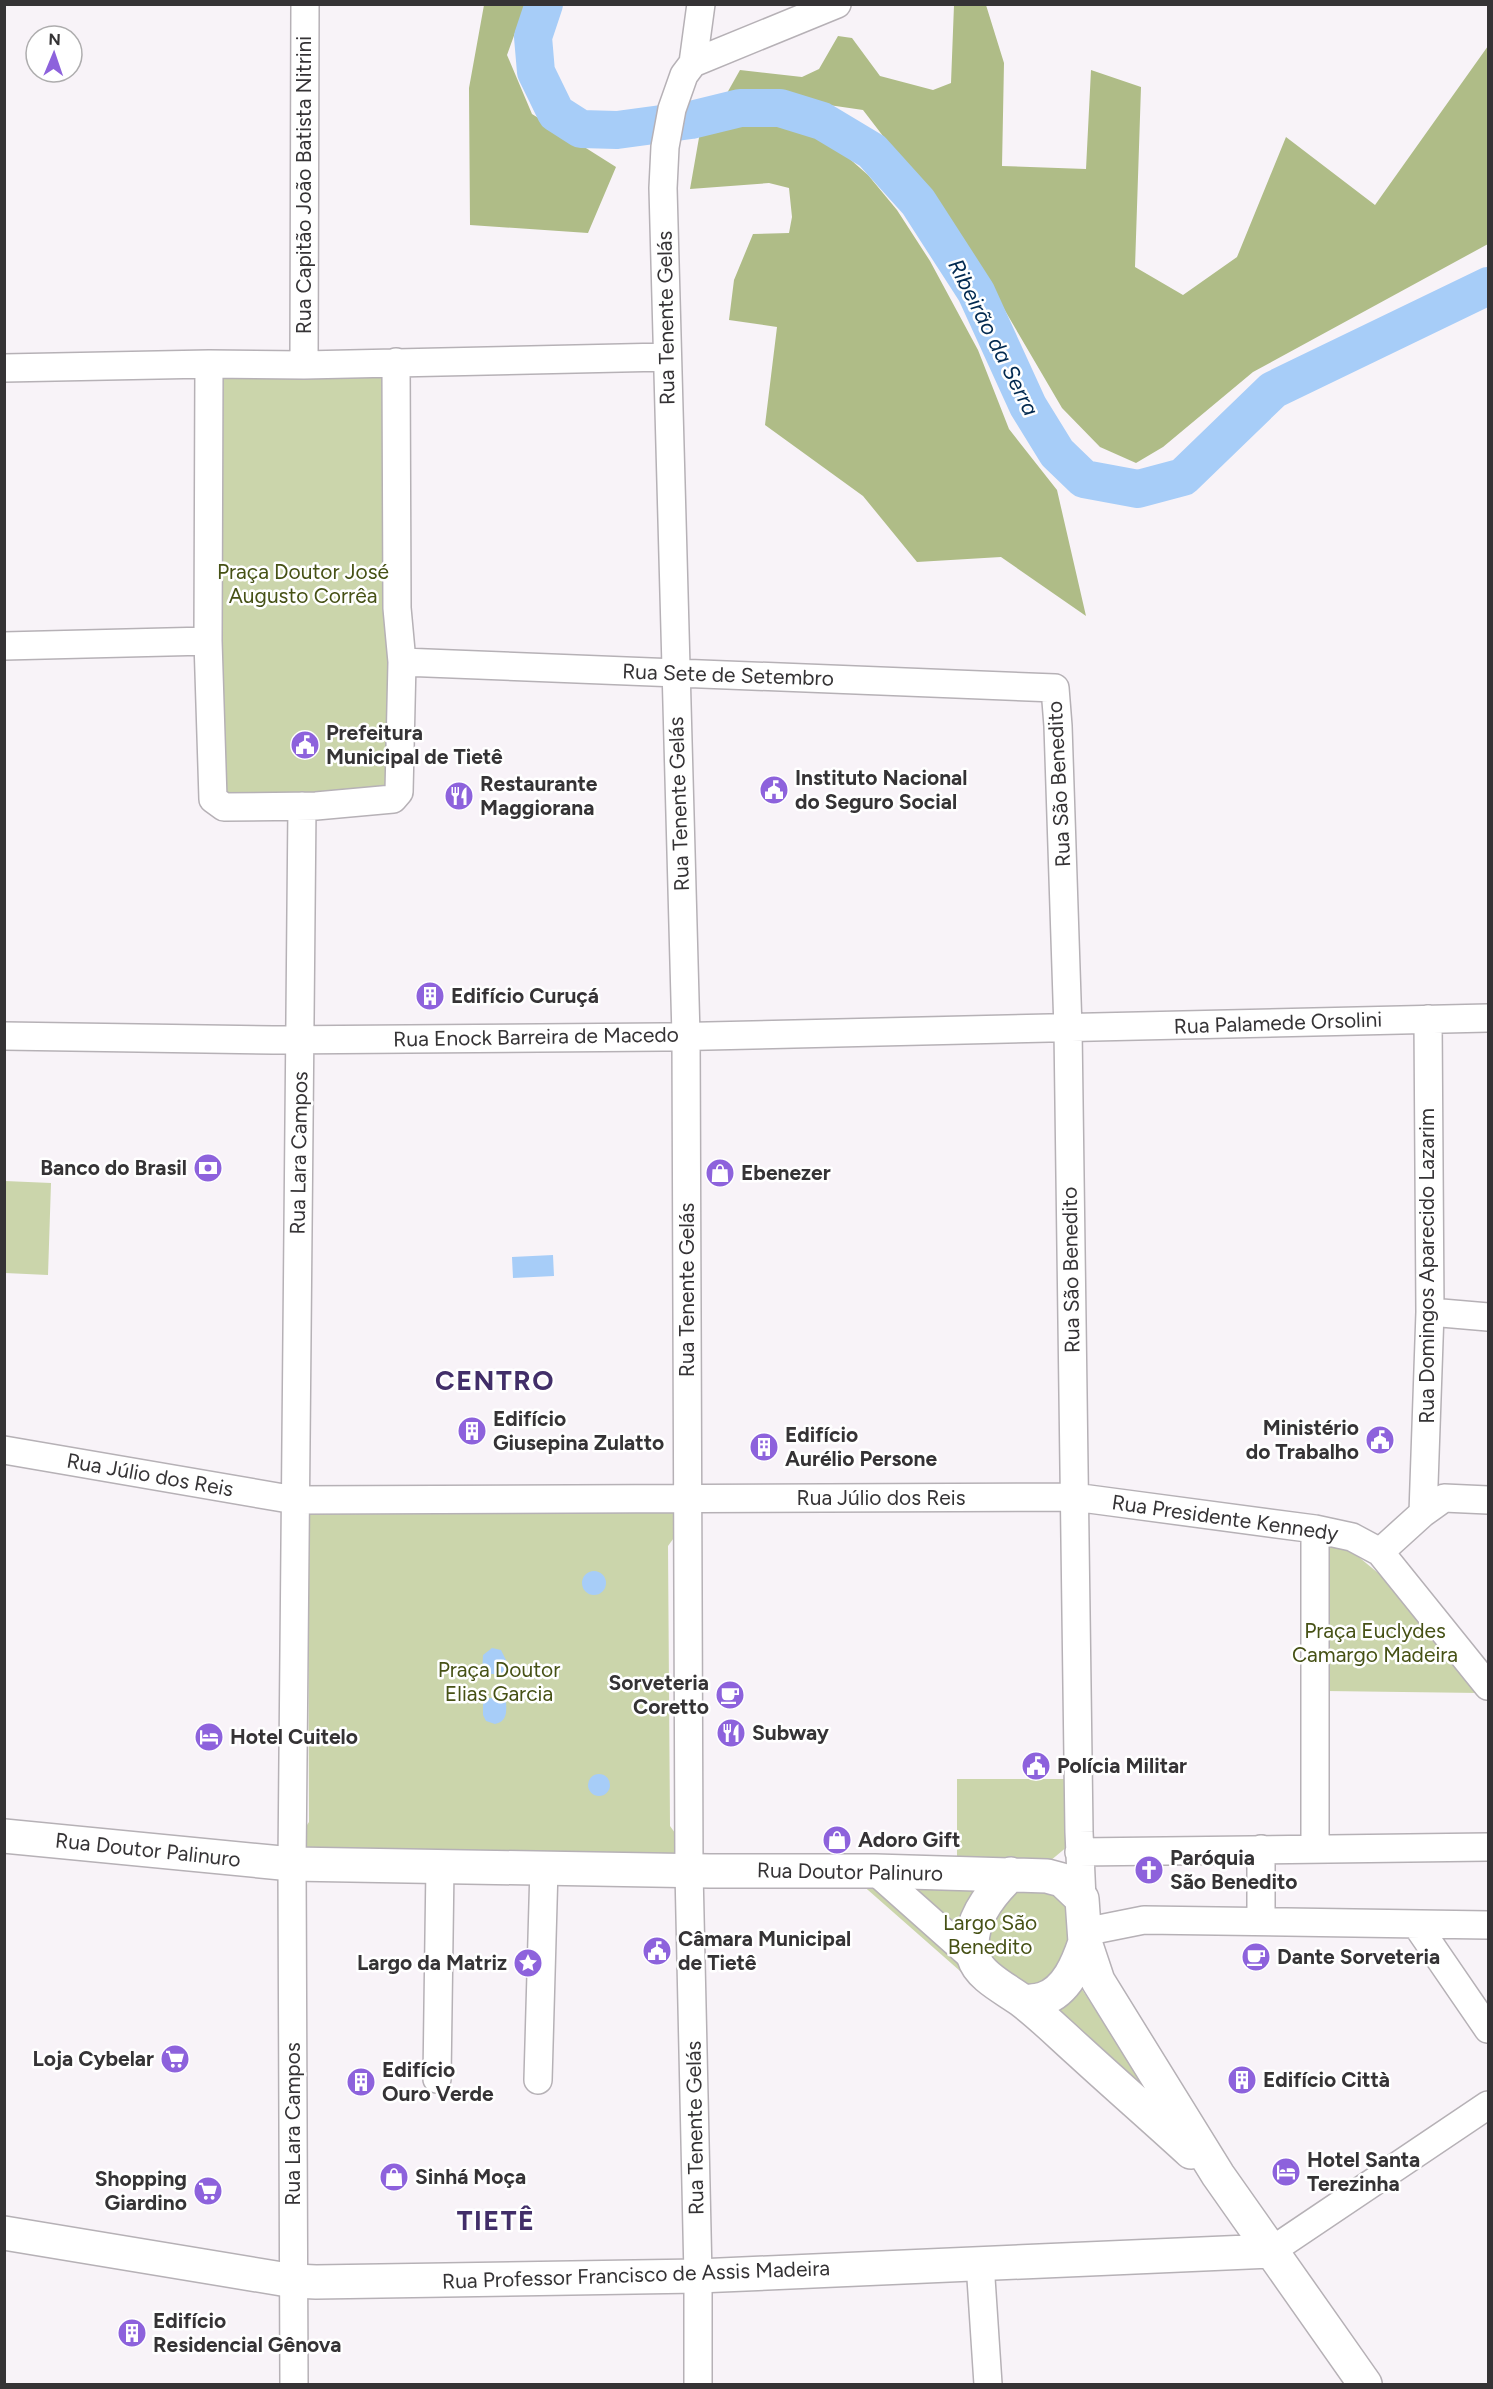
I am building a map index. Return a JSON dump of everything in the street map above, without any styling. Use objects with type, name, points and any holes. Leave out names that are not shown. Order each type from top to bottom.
[{"type":"main road","name":"Rua Doutor Palinuro","points":[[4,1836],[292,1864]]},
{"type":"main road","points":[[292,1864],[689,1871]]},
{"type":"main road","name":"Rua Doutor Palinuro","points":[[689,1871],[1011,1874]]},
{"type":"main road","points":[[1218,2175],[1023,2002],[982,1971],[974,1959],[972,1940],[982,1906],[992,1892],[1011,1874],[1047,1876],[1062,1880],[1082,1899],[1085,1937],[1098,1981],[1218,2175],[1365,2385]]},
{"type":"main road","points":[[1023,2002],[1043,1999],[1054,1993],[1077,1966],[1085,1937]]},
{"type":"main road","name":"Rua Professor Francisco de Assis Madeira","points":[[4,2233],[294,2281],[316,2282],[698,2276],[1270,2251]]},
{"type":"street","name":"Rua Capitão João Batista Nitrini","points":[[304,365],[305,4]]},
{"type":"street","points":[[693,63],[701,4]]},
{"type":"street","points":[[693,63],[800,12],[837,4]]},
{"type":"street","name":"Rua Tenente Gelás","points":[[687,1499],[686,1036],[663,188],[665,147],[672,109],[684,75],[693,63]]},
{"type":"street","points":[[4,368],[209,364],[304,365],[666,357]]},
{"type":"street","points":[[209,364],[208,641],[213,799],[224,807],[302,806],[393,799],[399,792],[402,662],[397,608],[396,362]]},
{"type":"street","points":[[4,646],[208,641]]},
{"type":"street","name":"Rua Sete de Setembro","points":[[402,662],[1054,688]]},
{"type":"street","name":"Rua São Benedito","points":[[1054,688],[1058,726],[1068,1029],[1079,1852]]},
{"type":"street","name":"Rua Lara Campos","points":[[295,1500],[302,806]]},
{"type":"street","name":"Rua Palamede Orsolini","points":[[1068,1029],[1488,1018]]},
{"type":"street","name":"Rua Domingos Aparecido Lazarim","points":[[1423,1513],[1430,1311],[1428,1019]]},
{"type":"street","name":"Rua Enock Barreira de Macedo","points":[[4,1036],[300,1040],[1068,1029]]},
{"type":"street","points":[[1430,1311],[1488,1317]]},
{"type":"street","name":"Rua Júlio dos Reis","points":[[4,1450],[295,1500]]},
{"type":"street","name":"Rua Júlio dos Reis","points":[[687,1499],[1074,1497]]},
{"type":"street","name":"Rua Presidente Kennedy","points":[[1074,1497],[1315,1529],[1352,1537],[1380,1552],[1488,1686]]},
{"type":"street","points":[[1380,1552],[1423,1513],[1444,1498],[1488,1500]]},
{"type":"street","points":[[292,1864],[295,1500],[687,1499],[689,1871]]},
{"type":"street","points":[[1315,1529],[1315,1849]]},
{"type":"street","points":[[1047,1876],[1079,1852],[1488,1847]]},
{"type":"street","points":[[1260,1849],[1262,1922]]},
{"type":"street","points":[[1079,1852],[1082,1899]]},
{"type":"street","name":"Rua Lara Campos","points":[[292,1864],[294,2385]]},
{"type":"street","points":[[437,2079],[440,1866]]},
{"type":"street","points":[[538,2080],[544,1868]]},
{"type":"street","name":"Rua Tenente Gelás","points":[[689,1871],[698,2276],[698,2385]]},
{"type":"street","points":[[875,1871],[974,1959]]},
{"type":"street","points":[[1085,1937],[1144,1920],[1488,1925]]},
{"type":"street","points":[[1416,1924],[1488,2028]]},
{"type":"street","points":[[1270,2251],[1488,2105]]},
{"type":"street","points":[[980,2263],[988,2385]]},
{"type":"green space","points":[[484,5],[525,5],[507,55],[532,114],[616,167],[588,233],[470,225],[469,88]]},
{"type":"green space","points":[[954,5],[986,5],[1004,63],[1002,166],[1086,169],[1091,70],[1141,87],[1135,267],[1183,295],[1237,257],[1286,137],[1375,205],[1488,46],[1488,244],[1253,372],[1163,447],[1136,463],[1100,447],[1062,408],[966,244],[863,110],[774,97],[722,102],[740,70],[802,77],[819,69],[838,36],[852,38],[880,76],[933,90],[951,83]]},
{"type":"green space","points":[[777,121],[827,139],[868,175],[897,210],[930,261],[978,350],[1009,429],[1057,490],[1086,616],[1001,557],[917,562],[863,496],[765,425],[777,327],[729,320],[734,280],[753,234],[789,233],[792,217],[789,188],[769,183],[690,189],[700,132]]},
{"type":"green space","name":"Praça Doutor José Augusto Corrêa","points":[[211,370],[392,370],[396,793],[216,798]]},
{"type":"green space","points":[[5,1181],[51,1183],[48,1275],[5,1273]]},
{"type":"green space","name":"Praça Doutor Elias Garcia","points":[[328,1508],[337,1514],[633,1512],[675,1508],[676,1535],[668,1546],[670,1826],[678,1837],[678,1854],[306,1853],[303,1831],[309,1822],[308,1538],[302,1513]]},
{"type":"green space","name":"Praça Euclydes Camargo Madeira","points":[[1328,1544],[1349,1549],[1389,1582],[1480,1693],[1326,1691]]},
{"type":"green space","points":[[957,1779],[1067,1779],[1068,1846],[1044,1866],[957,1866]]},
{"type":"green space","name":"Largo São Benedito","points":[[860,1883],[1047,1888],[1071,1903],[1081,1988],[1159,2105],[993,2000]]},
{"type":"water","points":[[553,1255],[554,1276],[513,1278],[512,1257]]},
{"type":"water","points":[[594,1571],[603,1574],[606,1583],[603,1592],[594,1595],[585,1592],[582,1583],[585,1574]]},
{"type":"water","points":[[492,1648],[501,1650],[506,1660],[506,1674],[482,1674],[483,1655]]},
{"type":"water","points":[[483,1698],[506,1698],[506,1714],[503,1720],[495,1724],[486,1721],[483,1715]]},
{"type":"water","points":[[599,1774],[607,1777],[610,1785],[607,1793],[599,1796],[591,1793],[588,1785],[591,1777]]},
{"type":"waterway","name":"Ribeirão da Serra","points":[[544,4],[533,37],[536,72],[556,113],[581,129],[617,130],[691,120],[740,108],[780,108],[822,121],[872,151],[918,202],[976,292],[1028,406],[1057,453],[1084,479],[1138,489],[1183,477],[1273,390],[1488,286]]},
{"type":"place","name":"Prefeitura Municipal de Tietê","points":[[305,745]]},
{"type":"place","name":"Instituto Nacional do Seguro Social","points":[[774,790]]},
{"type":"place","name":"Restaurante Maggiorana","points":[[459,796]]},
{"type":"place","name":"Edifício Curuçá","points":[[430,996]]},
{"type":"place","name":"Banco do Brasil","points":[[208,1168]]},
{"type":"place","name":"Ebenezer","points":[[720,1173]]},
{"type":"place","name":"Edifício Giusepina Zulatto","points":[[472,1431]]},
{"type":"place","name":"Ministério do Trabalho","points":[[1380,1440]]},
{"type":"place","name":"Edifício Aurélio Persone","points":[[764,1447]]},
{"type":"place","name":"Sorveteria Coretto","points":[[730,1695]]},
{"type":"place","name":"Subway","points":[[731,1733]]},
{"type":"place","name":"Hotel Cuitelo","points":[[209,1737]]},
{"type":"place","name":"Polícia Militar","points":[[1036,1766]]},
{"type":"place","name":"Adoro Gift","points":[[837,1840]]},
{"type":"place","name":"Paróquia São Benedito","points":[[1149,1870]]},
{"type":"place","name":"Câmara Municipal de Tietê","points":[[657,1951]]},
{"type":"place","name":"Dante Sorveteria","points":[[1256,1957]]},
{"type":"place","name":"Largo da Matriz","points":[[528,1963]]},
{"type":"place","name":"Loja Cybelar","points":[[175,2059]]},
{"type":"place","name":"Edifício Città","points":[[1242,2080]]},
{"type":"place","name":"Edifício Ouro Verde","points":[[361,2082]]},
{"type":"place","name":"Hotel Santa Terezinha","points":[[1286,2172]]},
{"type":"place","name":"Sinhá Moça","points":[[394,2177]]},
{"type":"place","name":"Shopping Giardino","points":[[208,2191]]},
{"type":"place","name":"Edifício Residencial Gênova","points":[[132,2333]]},
{"type":"district","name":"CENTRO","points":[[495,1381]]},
{"type":"district","name":"TIETÊ","points":[[496,2221]]}]
